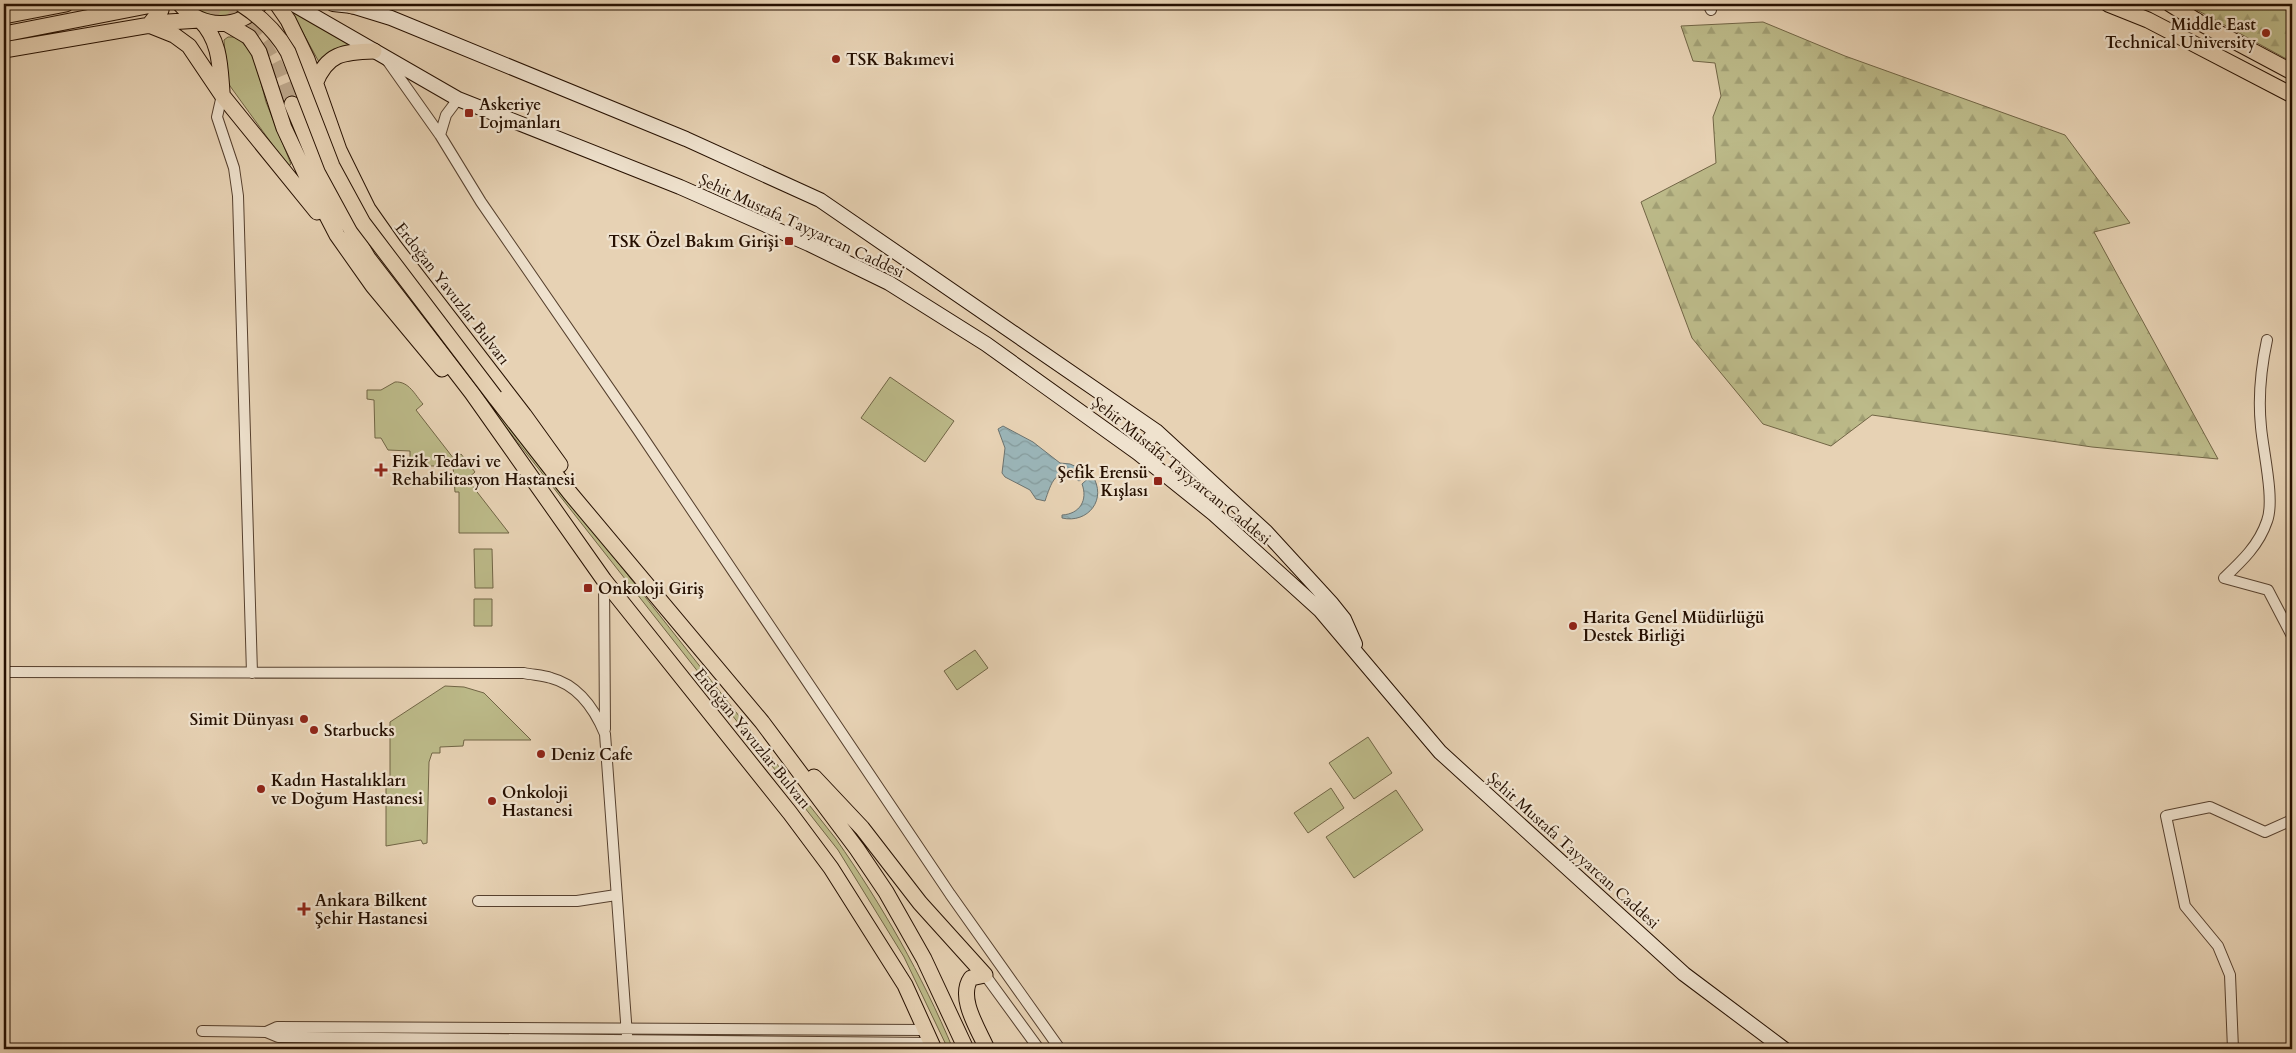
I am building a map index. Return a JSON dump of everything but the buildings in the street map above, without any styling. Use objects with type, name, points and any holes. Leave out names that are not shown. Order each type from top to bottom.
[{"type":"main road","points":[[4,16],[66,4]]},
{"type":"main road","points":[[149,25],[161,10],[162,4]]},
{"type":"main road","points":[[180,4],[208,29],[216,45],[222,96]]},
{"type":"main road","name":"Erdoğan Yavuzlar Bulvarı","points":[[241,4],[269,26],[288,52],[332,166],[363,224],[560,480],[762,722],[857,849],[886,892],[937,984],[966,1049]]},
{"type":"main road","points":[[4,50],[149,25],[200,20],[209,23],[227,24],[243,18],[260,4]]},
{"type":"main road","name":"Erdoğan Yavuzlar Bulvarı","points":[[277,4],[294,32],[307,59],[326,117],[346,166],[378,224],[524,414],[622,555]]},
{"type":"main road","name":"Şehit Mustafa Tayyarcan Caddesi","points":[[293,4],[458,99],[763,222],[889,283],[986,344],[1138,453],[1214,514],[1320,610],[1440,752],[1684,974],[1784,1049]]},
{"type":"main road","name":"Şehit Mustafa Tayyarcan Caddesi","points":[[333,4],[350,5],[391,18],[686,139],[802,190],[828,205],[1156,431],[1259,525],[1332,604],[1344,619],[1359,655]]},
{"type":"main road","points":[[2108,4],[2148,20],[2292,95]]},
{"type":"main road","points":[[2170,4],[2202,24],[2292,72]]},
{"type":"main road","points":[[4,34],[146,6]]},
{"type":"main road","name":"Erdoğan Yavuzlar Bulvarı","points":[[227,24],[249,37],[259,52],[284,128],[337,235],[372,286],[521,464]]},
{"type":"main road","points":[[149,25],[174,35],[189,46],[222,96],[337,235]]},
{"type":"main road","points":[[259,52],[265,39],[271,32],[294,32]]},
{"type":"main road","points":[[316,84],[322,69],[332,58],[348,53],[380,55]]},
{"type":"main road","name":"Erdoğan Yavuzlar Bulvarı","points":[[292,104],[323,178],[353,235],[368,258],[472,393],[604,580],[831,868],[905,985],[931,1041]]},
{"type":"main road","points":[[1138,453],[1156,431]]},
{"type":"main road","points":[[762,722],[862,828],[920,903],[985,975],[971,978],[966,991],[973,1016],[987,1049]]},
{"type":"street","points":[[380,55],[440,135],[481,202],[633,422],[950,894],[1060,1049]]},
{"type":"street","points":[[222,96],[218,117],[234,168],[238,196],[252,673]]},
{"type":"street","points":[[440,135],[446,115],[458,99]]},
{"type":"street","points":[[2267,340],[2261,368],[2260,425],[2269,493],[2268,519],[2260,538],[2244,559],[2224,578],[2268,590],[2292,636]]},
{"type":"street","points":[[604,580],[605,734],[628,1046]]},
{"type":"street","points":[[4,672],[524,673],[553,678],[576,691],[596,713],[605,734]]},
{"type":"street","points":[[2233,1049],[2230,975],[2218,946],[2185,906],[2166,816],[2210,807],[2265,832],[2292,820]]},
{"type":"street","points":[[478,901],[576,901],[616,895]]},
{"type":"street","points":[[985,975],[1039,1049]]},
{"type":"street","points":[[266,1032],[277,1027],[627,1030],[931,1041]]},
{"type":"street","points":[[202,1032],[266,1032],[278,1037],[628,1046],[931,1041]]},
{"type":"green space","points":[[190,4],[254,4],[239,14],[222,17],[205,14]]},
{"type":"green space","name":"Middle East Technical University","points":[[2186,4],[2292,4],[2292,62]]},
{"type":"green space","points":[[291,11],[350,45],[329,52],[319,62]]},
{"type":"green space","points":[[1763,22],[1845,56],[2065,135],[2130,223],[2094,232],[2218,459],[2092,447],[1872,415],[1831,446],[1763,424],[1692,338],[1641,202],[1716,163],[1713,117],[1721,96],[1715,63],[1693,61],[1681,26]]},
{"type":"green space","points":[[228,37],[236,37],[254,56],[266,102],[291,164],[288,166],[227,80],[224,40]]},
{"type":"green space","points":[[890,377],[954,421],[925,462],[861,418]]},
{"type":"green space","points":[[395,382],[400,382],[411,389],[423,404],[416,410],[454,459],[461,454],[475,472],[467,479],[509,533],[459,533],[459,492],[455,492],[453,466],[410,466],[410,451],[388,450],[381,438],[375,438],[374,400],[367,399],[367,390],[381,390]]},
{"type":"green space","points":[[486,395],[836,839],[900,941],[928,994],[953,1049],[948,1049],[904,957],[838,850],[483,398]]},
{"type":"green space","points":[[474,549],[492,549],[493,588],[475,588]]},
{"type":"green space","points":[[474,599],[492,599],[492,626],[474,626]]},
{"type":"green space","points":[[975,650],[988,668],[957,690],[944,671]]},
{"type":"green space","points":[[445,686],[464,687],[484,693],[531,740],[464,740],[463,746],[440,747],[440,753],[432,753],[429,762],[427,843],[423,844],[421,840],[386,846],[386,782],[390,782],[390,722]]},
{"type":"green space","points":[[1368,737],[1392,773],[1354,799],[1329,763]]},
{"type":"green space","points":[[1331,788],[1344,808],[1308,833],[1294,813]]},
{"type":"green space","points":[[1396,790],[1423,830],[1354,878],[1326,837]]},
{"type":"water","points":[[1003,426],[1033,442],[1060,463],[1070,464],[1090,473],[1079,481],[1065,474],[1060,475],[1052,482],[1045,501],[1036,499],[1030,490],[1005,477],[1002,473],[1005,448],[998,429]]},
{"type":"water","points":[[1092,475],[1098,493],[1093,508],[1080,517],[1062,518],[1062,515],[1074,512],[1081,505],[1084,495],[1082,484]]},
{"type":"tunnel","points":[[207,4],[225,12],[252,31],[262,43],[278,70],[292,104]]},
{"type":"place","name":"Middle East Technical University","points":[[2266,33]]},
{"type":"place","name":"TSK Bakımevi","points":[[836,59]]},
{"type":"place","name":"Askeriye Lojmanları","points":[[469,113]]},
{"type":"place","name":"TSK Özel Bakım Girişi","points":[[789,241]]},
{"type":"place","name":"Fizik Tedavi ve Rehabilitasyon Hastanesi","points":[[381,470]]},
{"type":"place","name":"Şefik Erensü Kışlası","points":[[1158,481]]},
{"type":"place","name":"Onkoloji Giriş","points":[[588,588]]},
{"type":"place","name":"Harita Genel Müdürlüğü Destek Birliği","points":[[1573,626]]},
{"type":"place","name":"Simit Dünyası","points":[[304,719]]},
{"type":"place","name":"Starbucks","points":[[314,730]]},
{"type":"place","name":"Deniz Cafe","points":[[541,754]]},
{"type":"place","name":"Kadın Hastalıkları ve Doğum Hastanesi","points":[[261,789]]},
{"type":"place","name":"Onkoloji Hastanesi","points":[[492,801]]},
{"type":"place","name":"Ankara Bilkent Şehir Hastanesi","points":[[304,909]]}]
